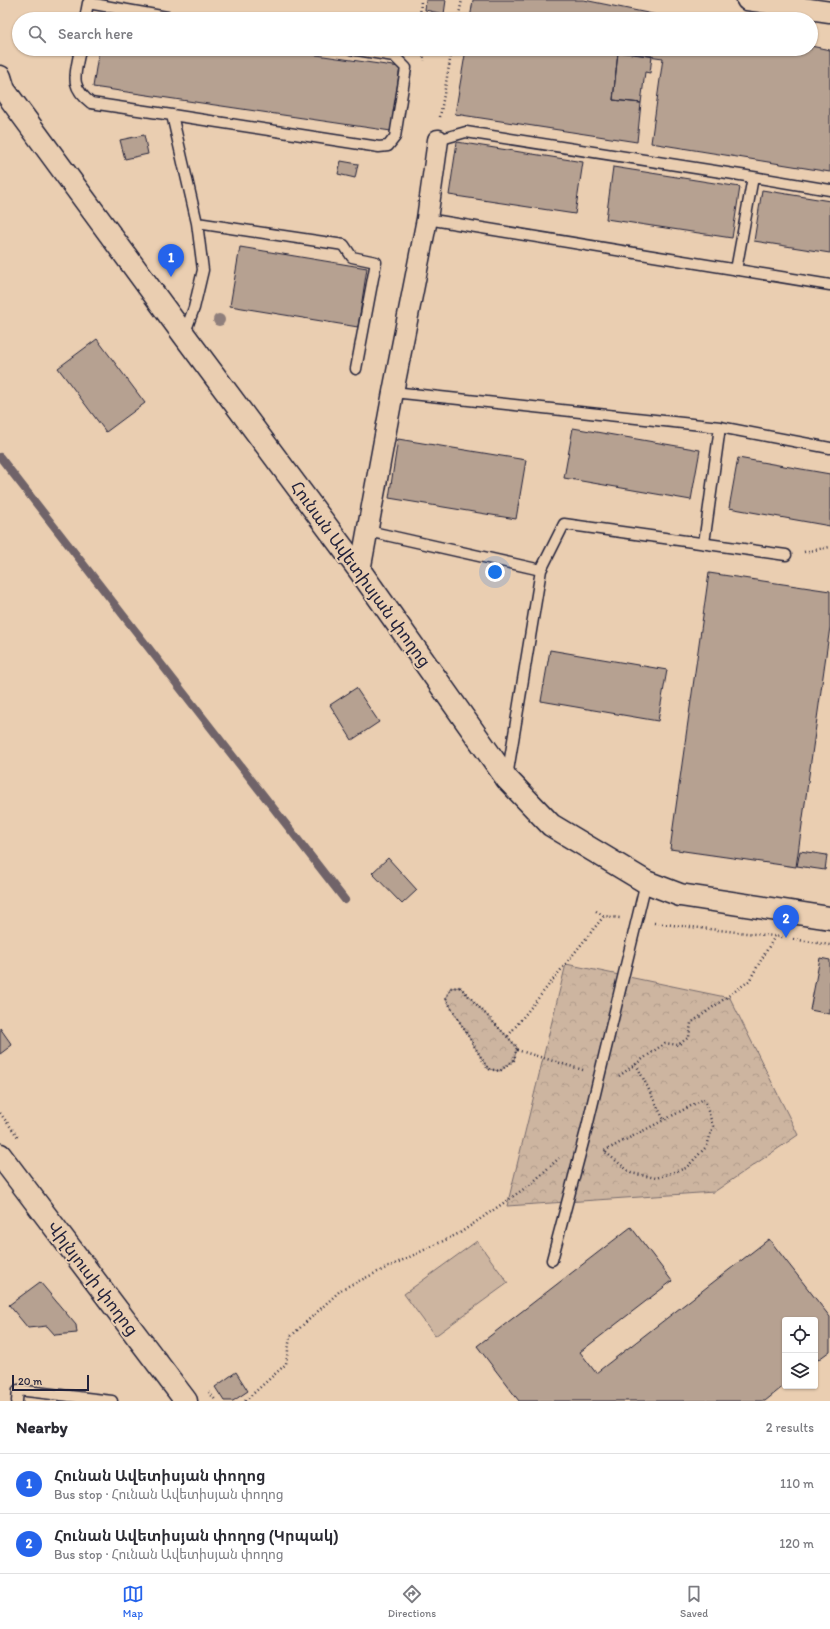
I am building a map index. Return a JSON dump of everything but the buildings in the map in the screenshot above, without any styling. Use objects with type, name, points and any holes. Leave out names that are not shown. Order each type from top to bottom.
[{"type":"main road","name":"Հունան Ավետիսյան փողոց","points":[[0,77],[4,90],[360,571],[507,779],[551,825],[646,882],[680,895],[830,918]]},
{"type":"main road","name":"Վիլնյուսի փողոց","points":[[0,1155],[186,1401]]},
{"type":"street","points":[[747,0],[830,12]]},
{"type":"street","points":[[360,571],[393,392],[428,219],[438,140]]},
{"type":"lane","points":[[86,12],[87,2],[141,12]]},
{"type":"lane","points":[[79,56],[75,84],[81,95],[91,103],[380,147],[388,146],[395,137],[406,68],[394,56]]},
{"type":"lane","points":[[172,115],[197,223],[202,270],[194,308],[184,335]]},
{"type":"lane","points":[[438,140],[466,132],[830,190]]},
{"type":"lane","points":[[736,270],[752,177]]},
{"type":"lane","points":[[428,219],[830,285]]},
{"type":"lane","points":[[197,223],[344,245],[352,257],[376,262],[356,369]]},
{"type":"lane","points":[[393,392],[720,427],[830,448]]},
{"type":"lane","points":[[704,543],[720,427]]},
{"type":"lane","points":[[507,779],[541,570],[564,524],[786,555]]},
{"type":"lane","points":[[368,531],[541,570]]},
{"type":"lane","points":[[552,1260],[586,1131],[598,1075],[646,882]]},
{"type":"lane","points":[[17,1401],[18,1390],[112,1401]]},
{"type":"path","points":[[420,12],[421,0]]},
{"type":"path","points":[[459,12],[462,0]]},
{"type":"path","points":[[440,113],[451,56]]},
{"type":"path","points":[[786,555],[830,547]]},
{"type":"path","points":[[596,911],[604,916],[637,921],[775,936],[830,945]]},
{"type":"path","points":[[508,1036],[604,916]]},
{"type":"path","points":[[594,1093],[665,1043],[678,1045],[688,1037],[691,1023],[749,981],[775,936]]},
{"type":"path","points":[[460,987],[517,1046],[516,1050],[514,1060],[500,1071],[488,1069],[446,999],[450,988],[460,987]]},
{"type":"path","points":[[516,1050],[598,1075]]},
{"type":"path","points":[[636,1064],[664,1120]]},
{"type":"path","points":[[704,1099],[713,1126],[707,1146],[686,1168],[656,1178],[631,1173],[604,1151],[664,1120],[704,1099]]},
{"type":"path","points":[[245,1401],[286,1364],[290,1337],[342,1289],[460,1233],[532,1184],[586,1131]]},
{"type":"green space","points":[[566,964],[730,998],[798,1135],[714,1192],[507,1206]]},
{"type":"green space","points":[[460,987],[517,1047],[514,1060],[500,1071],[488,1069],[446,999],[450,988]]},
{"type":"green space","points":[[477,1241],[508,1283],[435,1336],[404,1294]]},
{"type":"waterway","points":[[0,457],[345,900]]},
{"type":"place","name":"Հունան Ավետիսյան փողոց","points":[[171,277]]},
{"type":"place","name":"Հունան Ավետիսյան փողոց (Կրպակ)","points":[[786,938]]}]
